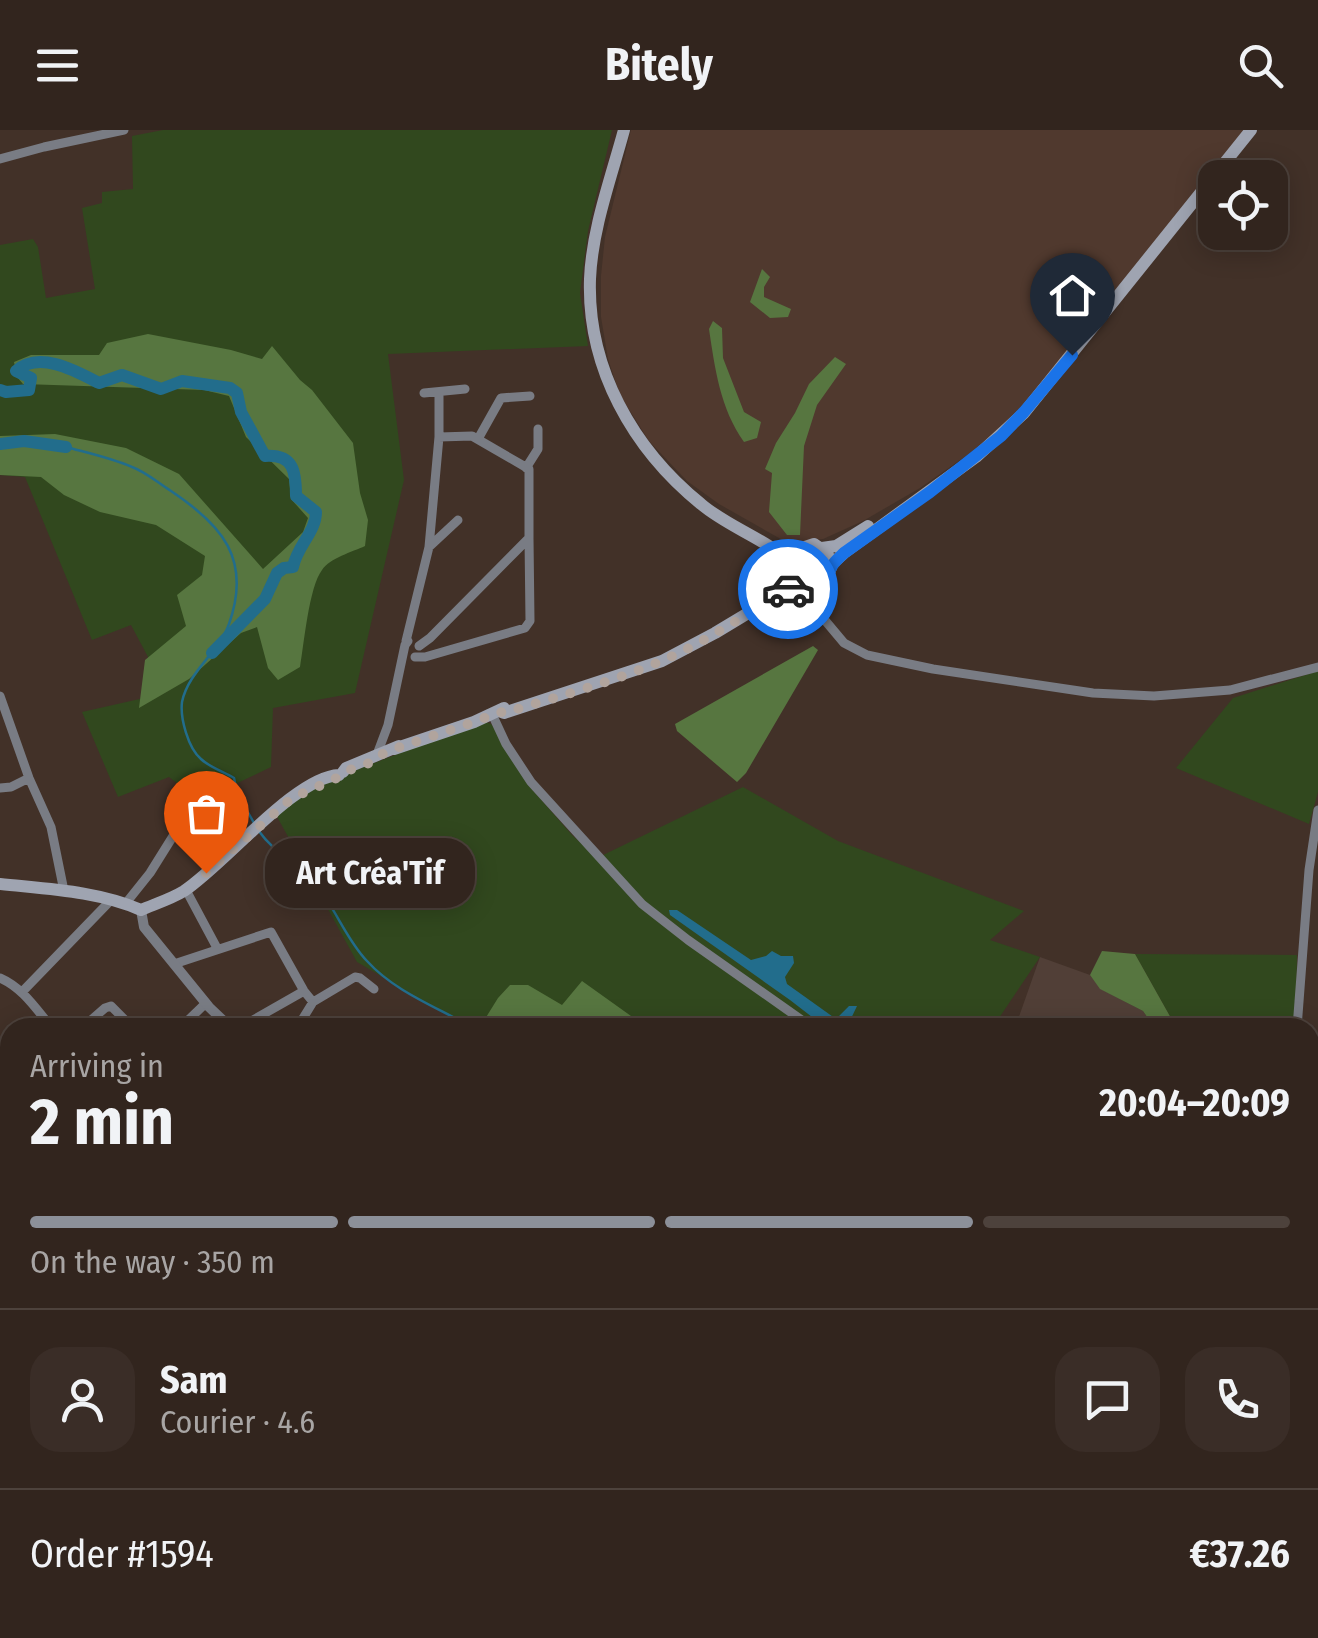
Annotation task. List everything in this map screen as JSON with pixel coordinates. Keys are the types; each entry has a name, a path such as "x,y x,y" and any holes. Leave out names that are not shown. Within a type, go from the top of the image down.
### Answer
{"main road":[{"path":"624,130 594,243 590,279 592,321 610,386 645,448 669,475 684,488 779,543 792,561 793,576 806,585"},
{"path":"0,884 64,891 141,910 186,890 308,785 483,714 521,708 662,660 790,588 821,583 844,553 1001,436 1024,412 1250,130"},
{"path":"822,548 836,546 939,484"},
{"path":"697,642 783,580 792,561 810,544 827,553 829,571"}],"street":[{"path":"0,159 124,130"},
{"path":"424,393 464,390"},
{"path":"376,757 388,725 429,546 439,437 438,392"},
{"path":"478,439 501,398 530,396"},
{"path":"526,468 538,449 538,429"},
{"path":"404,660 425,658 526,628 530,621 529,471 472,436 439,437"},
{"path":"429,546 458,520"},
{"path":"415,657 419,646 529,538"},
{"path":"828,624 824,600 829,571"},
{"path":"806,585 844,643 853,649 932,670 1093,692 1154,696 1230,690 1318,667"},
{"path":"406,641 413,640 419,646"},
{"path":"0,696 51,827 64,891"},
{"path":"493,714 506,744 549,804 642,904 798,1018"},
{"path":"388,725 398,746"},
{"path":"0,788 29,778"},
{"path":"1298,1018 1308,870 1318,810"},
{"path":"22,992 150,873 175,833 193,823"},
{"path":"186,890 217,948"},
{"path":"141,910 144,927 222,1018"},
{"path":"174,964 271,932 312,1002"},
{"path":"303,1018 312,1002 356,977 374,989"},
{"path":"0,978 14,984 41,1018"},
{"path":"257,1018 304,991"},
{"path":"190,1018 206,1003"},
{"path":"94,1018 111,1006 123,1018"}],"shaded area":[{"path":"631,130 1246,130 1222,160 1198,160 1198,190 1022,411 920,488 823,539 786,542 687,481 649,441 620,395 608,359 601,317 605,237"},
{"path":"1040,957 1090,975 1101,989 1143,1011 1148,1018 1019,1018"}],"green space":[{"path":"163,130 612,130 588,231 580,293 588,346 388,354 404,480 355,693 273,708 271,767 200,801 169,777 118,797 82,712 144,698 148,657 131,625 92,640 25,477 0,475 0,245 33,239 38,247 46,298 95,289 82,208 102,203 102,192 133,189 132,136"},
{"path":"762,269 770,277 764,297 791,309 788,317 770,318 750,302"},
{"path":"713,321 722,328 723,358 744,412 761,422 757,438 744,442 724,402 709,329"},
{"path":"148,334 262,359 272,346 353,443 368,520 365,546 330,562 317,578 300,667 278,680 268,668 257,627 241,633 189,679 139,708 145,660 186,626 177,595 202,575 205,556 156,525 100,512 64,495 41,477 0,475 0,436 55,434 126,448 179,474 263,569 303,532 308,518 291,499 289,479 246,437 229,396 204,390 23,384 17,377 14,362 31,355 99,355 107,343"},
{"path":"835,357 846,364 817,405 804,446 800,535 787,535 769,512 772,473 765,469 809,384"},
{"path":"808,550 818,551 827,563 822,578 807,581 796,570 799,555"},
{"path":"813,646 818,650 737,782 677,731 675,724"},
{"path":"1318,671 1318,792 1309,824 1176,768 1233,698"},
{"path":"484,721 497,731 530,787 597,858 743,787 838,841 1024,911 990,940 1040,957 999,1018 453,1018 357,962 275,813 314,786"},
{"path":"1102,951 1135,954 1171,1018 1148,1018 1143,1011 1100,989 1090,975"},
{"path":"1135,954 1297,955 1296,1018 1171,1018"},
{"path":"582,981 634,1018 486,1018 510,985 528,985 562,1005"}],"water":[{"path":"669,910 677,910 751,960 772,951 793,956 794,963 785,977 787,984 835,1018 813,1018 670,915"},
{"path":"849,1006 857,1006 851,1018 837,1018"}],"waterway":[{"path":"0,390 29,390 31,378 16,371 25,365 46,362 99,383 122,375 161,389 182,381 230,388 237,393 241,412 265,456 288,461 294,472 296,496 316,512 293,567 277,573 265,599 212,653"},
{"path":"0,444 24,441 66,447"},
{"path":"66,447 116,461 147,475 205,517 228,546 237,581 229,624 185,691 182,716 196,754 234,778 237,793 254,823"},
{"path":"258,830 314,883 359,952 378,972 455,1018"}],"way so far":[{"path":"206,873 292,798 339,774 394,749 492,714 538,703 662,660 788,589"}],"place":[{"name":"Art Créa'Tif","path":"206,873"}],"route":[{"path":"788,589 821,583 844,553 976,457 1024,412 1072,355"}]}
